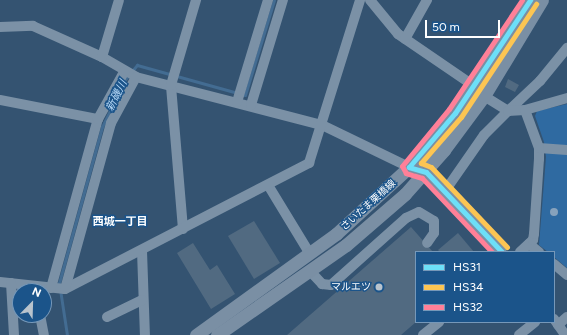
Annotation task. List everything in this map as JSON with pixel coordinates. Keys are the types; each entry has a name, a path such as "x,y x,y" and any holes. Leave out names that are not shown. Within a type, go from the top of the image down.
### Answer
{"main road":[{"name":"さいたま栗橋線","path":"196,335 310,254 354,219 409,167 474,86 530,0"},
{"name":"さいたま栗橋線","path":"217,335 310,271 364,231 426,172 484,96 542,0"}],"street":[{"path":"102,57 119,0"},
{"path":"183,229 171,83 196,0"},
{"path":"237,102 268,0"},
{"path":"251,105 283,0"},
{"path":"52,288 65,289 268,186 309,163 360,0"},
{"path":"370,0 405,39 474,86"},
{"path":"405,39 427,0"},
{"path":"0,27 33,26 102,57 124,72 136,77 171,83 322,125 409,167 426,172 501,251"},
{"path":"445,191 480,140 540,81 567,48"},
{"path":"52,284 98,119 124,72"},
{"path":"65,289 111,123 136,77"},
{"path":"484,96 508,111 525,110 567,98"},
{"path":"0,100 98,119"},
{"path":"521,251 529,244 534,234 539,148 525,110"},
{"path":"539,148 567,150"},
{"path":"268,186 310,254"},
{"path":"310,271 322,284 331,285 380,248 406,218 419,212 434,221 434,233 427,243"},
{"path":"529,244 538,251"},
{"path":"142,251 142,300 145,335"},
{"path":"555,265 567,275"},
{"path":"0,282 10,284 14,335"},
{"path":"107,317 142,300"},
{"path":"565,335 556,322 567,317"},
{"path":"42,323 44,335"},
{"path":"424,335 438,323"},
{"path":"520,335 534,323"}],"shaded area":[{"path":"567,104 567,268 555,258 555,251 547,251 539,245 546,157 544,142 535,116 537,111"}],"building":[{"path":"508,79 519,85 515,92 505,87"},
{"path":"254,221 280,263 254,279 228,236"},
{"name":"マルエツ","path":"411,227 432,251 415,251 415,323 401,335 287,335"},
{"path":"458,233 473,251 439,251 438,250"},
{"path":"193,243 210,270 217,265 235,294 211,309 177,253"}],"waterway":[{"name":"新磯川","path":"124,81 137,65 245,95 274,0"},
{"name":"新磯川","path":"67,335 59,283 102,127 120,90"}],"transit line":[{"name":"HS32","path":"491,251 422,178 406,173 402,166 449,109 522,0"},
{"name":"HS31","path":"501,251 426,172 409,167 455,113 530,0"},
{"name":"HS34","path":"507,247 431,167 421,163 461,117 536,4"}],"place":[{"name":"マルエツ","path":"379,287"}],"district":[{"name":"西城一丁目","path":"120,222"}]}
